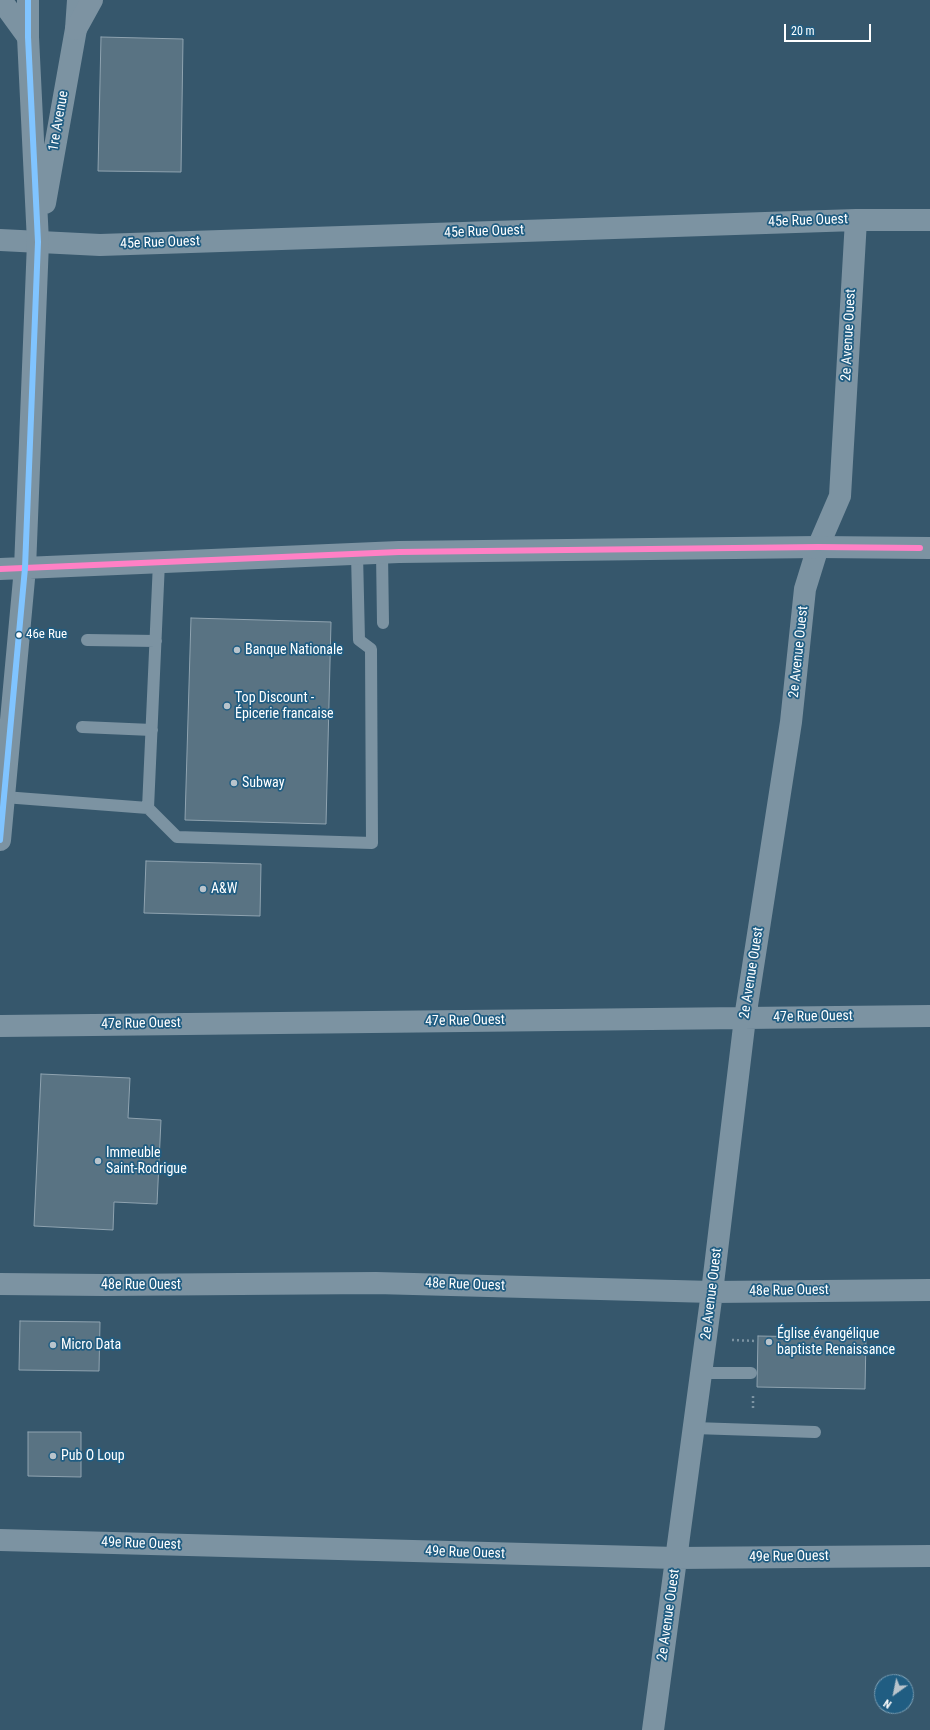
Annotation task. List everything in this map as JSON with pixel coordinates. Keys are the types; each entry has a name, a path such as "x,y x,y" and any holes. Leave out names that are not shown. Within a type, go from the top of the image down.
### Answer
{"highway":[{"path":"76,29 92,0"}],"street":[{"path":"0,0 28,38"},
{"name":"1re Avenue","path":"0,840 25,568 38,242 28,38 28,0"},
{"name":"1re Avenue","path":"38,242 76,29 78,0"},
{"name":"45e Rue Ouest","path":"0,240 108,245 856,220 930,220"},
{"name":"2e Avenue Ouest","path":"653,1730 702,1373 745,1018 791,722 805,589 818,546 840,496 856,220"},
{"path":"0,569 382,553 818,546 930,548"},
{"name":"47e Rue Ouest","path":"0,1026 930,1016"},
{"name":"48e Rue Ouest","path":"0,1284 112,1285 376,1283 712,1292 930,1290"},
{"name":"49e Rue Ouest","path":"0,1540 676,1558 930,1556"}],"lane":[{"path":"382,553 383,623"},
{"path":"4,797 148,808 177,837 372,843 371,649 359,640 357,554"},
{"path":"148,808 159,562"},
{"path":"87,640 156,641"},
{"path":"82,727 152,730"},
{"path":"702,1373 751,1373"},
{"path":"694,1428 814,1432"}],"path":[{"path":"753,1394 753,1409"}],"building":[{"path":"101,37 183,39 181,172 98,171"},
{"path":"191,618 331,622 326,824 185,820"},
{"name":"A&W","path":"146,861 261,864 260,916 144,913"},
{"name":"Immeuble Saint-Rodrigue","path":"41,1074 130,1078 128,1118 161,1120 157,1204 114,1202 113,1230 34,1226"},
{"path":"20,1321 100,1322 99,1371 19,1370"},
{"path":"758,1336 866,1338 865,1389 757,1387"},
{"path":"28,1432 81,1432 81,1477 28,1476"}],"transit line":[{"path":"0,840 25,568 38,242 28,37 28,0"},
{"path":"0,569 399,552 818,547 920,548"}],"place":[{"name":"46e Rue","path":"19,635"},
{"name":"Banque Nationale","path":"237,650"},
{"name":"Top Discount - Épicerie francaise","path":"227,706"},
{"name":"Subway","path":"234,783"},
{"name":"A&W","path":"203,889"},
{"name":"Immeuble Saint-Rodrigue","path":"98,1161"},
{"name":"Église évangélique baptiste Renaissance","path":"769,1342"},
{"name":"Micro Data","path":"53,1345"},
{"name":"Pub O Loup","path":"53,1456"}]}
